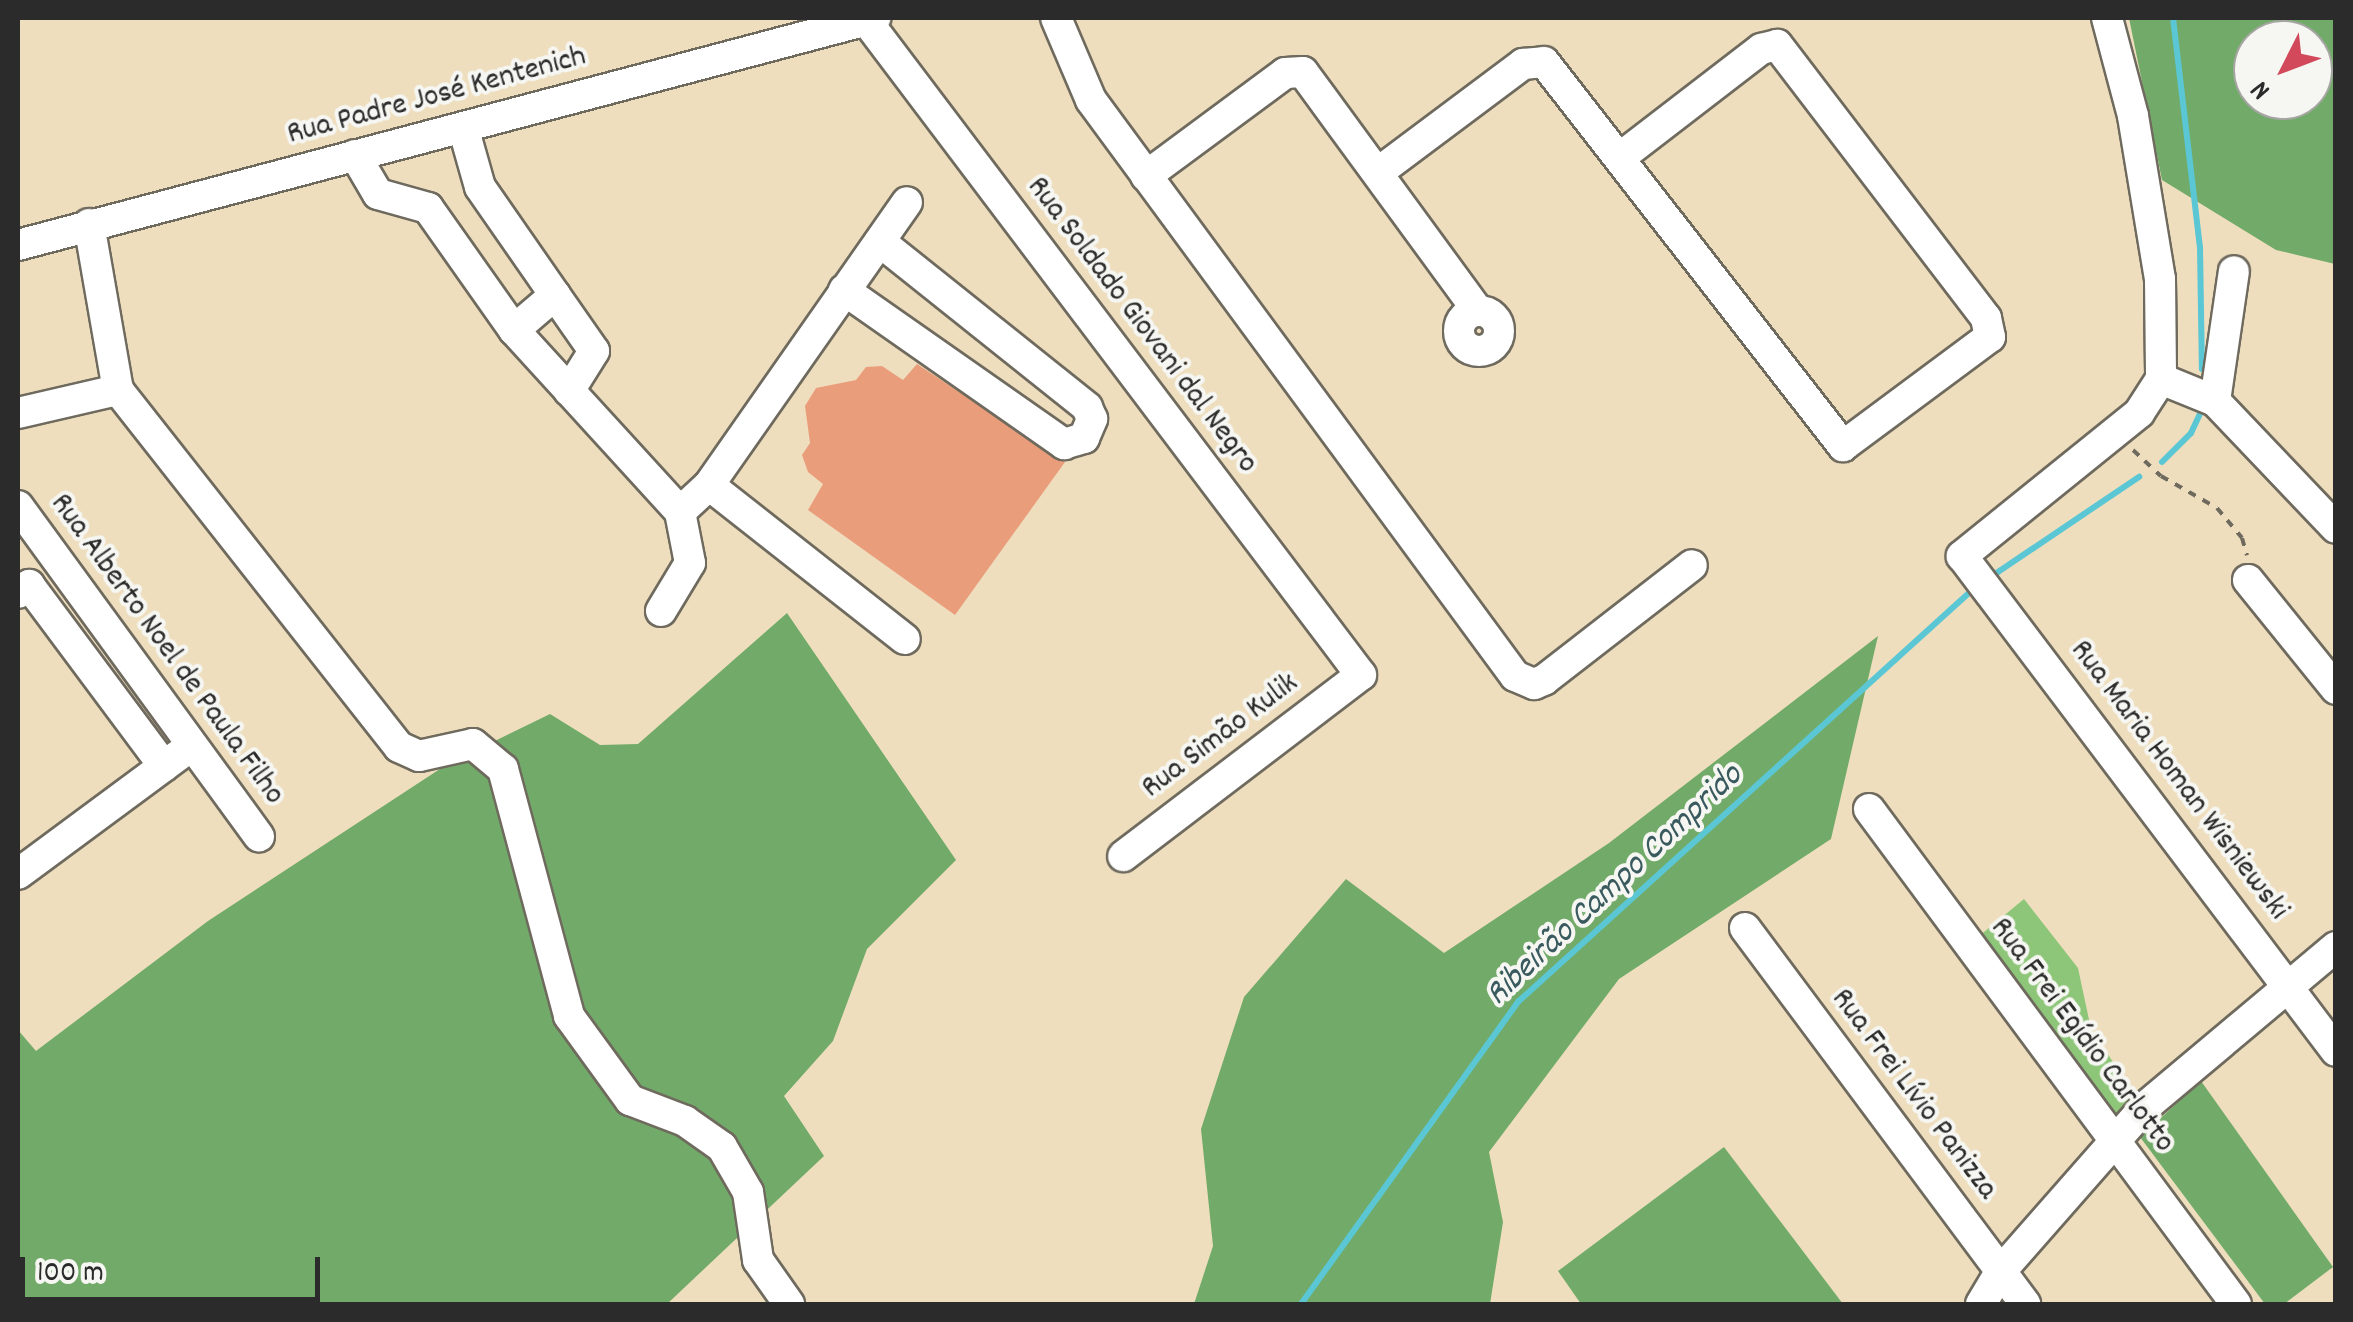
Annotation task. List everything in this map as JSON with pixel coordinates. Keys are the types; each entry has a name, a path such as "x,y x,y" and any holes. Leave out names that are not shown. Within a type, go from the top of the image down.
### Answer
{"street":[{"path":"1056,18 1078,80 1523,682 1544,680 1692,565"},
{"path":"2107,18 2133,116 2160,279 2161,379 2139,413 2116,431"},
{"name":"Rua Padre José Kentenich","path":"18,245 871,19"},
{"name":"Rua Soldado Giovani dal Negro","path":"871,19 1361,675"},
{"path":"1380,170 1534,59 1553,68 1620,157 1843,446 1990,338 1986,318 1778,45 1761,49 1620,157"},
{"path":"1146,176 1293,70 1312,80 1478,311"},
{"path":"464,127 480,188 594,351 570,391"},
{"path":"354,155 378,194 428,208 514,330 680,512 690,563 661,611"},
{"path":"680,512 708,485 907,202"},
{"path":"89,224 118,390 399,747 419,756 473,744 504,769 568,1016 630,1100 685,1121 722,1147 748,1192 758,1260 789,1304"},
{"path":"844,290 1064,444 1084,438 1092,420 1087,407 880,242"},
{"path":"2215,401 2234,271"},
{"path":"514,330 555,295"},
{"path":"2161,379 2215,401 2336,528"},
{"path":"18,413 118,390"},
{"name":"Rua Maria Homan Wisniewski","path":"2116,431 1962,556 2336,1051"},
{"path":"708,485 904,640"},
{"name":"Rua Alberto Noel de Paula Filho","path":"18,506 259,836"},
{"path":"2248,580 2336,689"},
{"path":"18,593 28,584 164,766"},
{"path":"80,653 110,628"},
{"path":"100,680 131,656"},
{"name":"Rua Simão Kulik","path":"1123,856 1361,675"},
{"path":"18,874 195,744"},
{"name":"Rua Frei Egídio Carlotto","path":"1869,809 2236,1304"},
{"name":"Rua Frei Lívio Panizza","path":"1745,928 2025,1304"},
{"path":"1981,1304 2000,1272 2114,1139 2336,948"}],"path":[{"path":"2116,431 2161,476 2231,522 2242,538 2248,580"}],"green space":[{"path":"2129,18 2335,18 2335,264 2276,250 2162,180"},
{"path":"787,613 956,860 867,949 833,1041 784,1096 824,1156 667,1304 18,1304 18,1030 36,1051 208,921 446,765 550,714 600,745 638,744"},
{"path":"1878,636 1831,839 1619,979 1489,1152 1503,1222 1490,1304 1194,1304 1213,1246 1201,1129 1244,997 1346,879 1444,953 1609,843"},
{"path":"2024,899 2078,968 2091,1029 2137,1098 2115,1121 1978,937"},
{"path":"2201,1081 2333,1267 2284,1304 2265,1304 2140,1137"},
{"path":"1724,1147 1843,1304 1581,1304 1558,1271"}],"building":[{"path":"917,364 1065,462 955,615 808,510 823,484 808,472 802,455 810,443 805,406 816,388 856,380 866,367 882,366 903,380"}],"waterway":[{"name":"Ribeirão Campo Comprido","path":"2173,18 2200,247 2202,369"},
{"name":"Ribeirão Campo Comprido","path":"2162,462 2191,433 2201,412"},
{"name":"Ribeirão Campo Comprido","path":"1995,574 2139,477"},
{"name":"Ribeirão Campo Comprido","path":"1301,1304 1519,1001 1971,591"}]}
